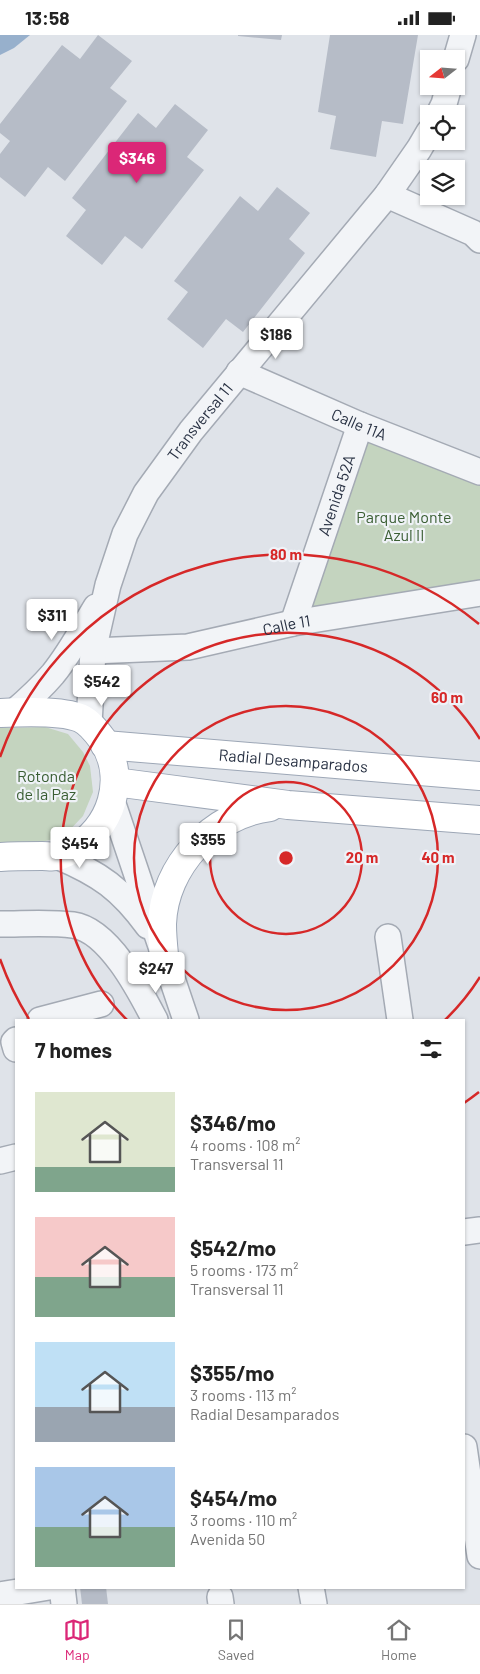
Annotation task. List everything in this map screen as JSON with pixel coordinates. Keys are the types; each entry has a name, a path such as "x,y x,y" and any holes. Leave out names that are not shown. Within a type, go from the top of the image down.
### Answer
{"main road":[{"path":"0,857 57,856 78,846 90,838 101,826 113,792 112,763 106,745 89,724 67,714 7,713"},
{"name":"Radial Desamparados","path":"106,745 480,776"},
{"path":"113,792 480,820"},
{"path":"164,955 162,923 168,892 186,857 202,839 227,821 257,809 288,805"}],"street":[{"path":"459,50 463,35"},
{"path":"470,35 480,37"},
{"name":"Transversal 11","path":"89,724 94,651 108,585 125,534 146,493 191,431 388,195 420,147"},
{"path":"388,195 473,233 480,240"},
{"name":"Calle 11A","path":"239,372 360,425 480,472"},
{"name":"Avenida 52A","path":"293,623 360,425"},
{"name":"Transversal 11","path":"7,713 35,694 54,673 71,650 108,585"},
{"name":"Calle 11","path":"94,651 188,647 293,623 480,593"},
{"path":"113,792 186,1019"},
{"path":"57,856 85,868 110,884 132,904 150,928 164,955"},
{"path":"0,924 73,925 88,929 120,961 136,984 154,1019"},
{"path":"388,937 400,1019"},
{"path":"44,1019 102,1004"},
{"path":"0,1161 15,1157"},
{"path":"465,1232 480,1230"},
{"path":"465,1454 480,1555"},
{"path":"0,1595 38,1589"},
{"path":"62,1589 64,1604"},
{"path":"312,1589 314,1604"}],"green space":[{"name":"Parque Monte Azul II","path":"360,425 480,472 480,590 293,623"},
{"name":"Rotonda de la Paz","path":"45,727 68,734 83,752 90,766 93,792 83,816 64,836 42,842 0,842 0,728"}],"water":[{"path":"0,35 30,35 14,48 0,55"}],"building":[{"path":"98,35 132,61 110,88 127,101 65,181 48,167 25,197 0,177 0,154 10,141 0,133 0,124 62,45 80,59"},
{"path":"238,35 282,35 281,40"},
{"path":"330,35 418,35 403,124 382,121 376,157 330,149 336,116 318,112"},
{"path":"175,104 208,130 187,157 204,170 142,249 125,236 102,265 66,236 86,210 72,198 138,113 156,128"},
{"path":"277,187 310,213 289,239 305,253 243,332 226,319 203,348 167,319 188,292 174,281 240,196 258,211"},
{"path":"80,1589 106,1589 108,1604 82,1604"}]}
